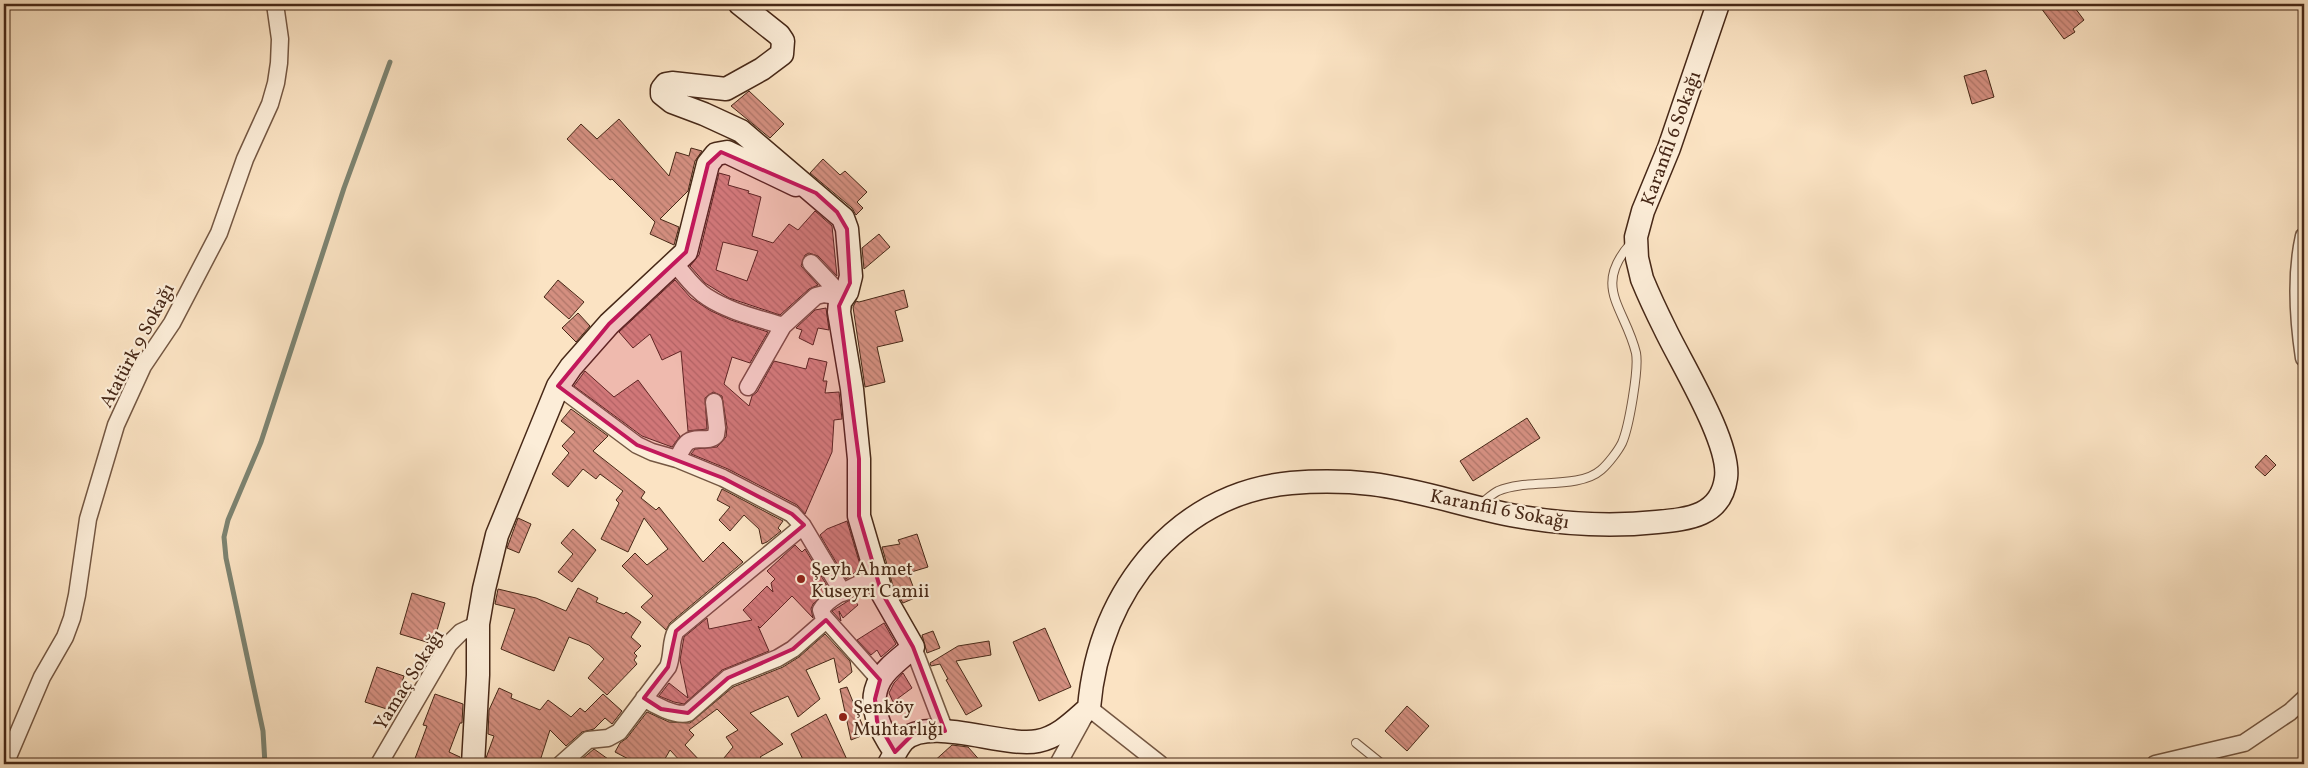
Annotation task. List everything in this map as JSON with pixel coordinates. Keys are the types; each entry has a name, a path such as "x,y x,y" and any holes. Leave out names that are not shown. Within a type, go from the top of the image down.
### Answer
{"street":[{"name":"Atatürk 9 Sokağı","path":"5,764 42,677 65,637 72,618 88,520 116,425 143,366 172,323 219,234 245,159 270,104 276,84 279,63 280,40 275,4"},
{"path":"740,4 779,35 783,41 782,54 762,69 726,89 719,90 672,83 666,84 662,89 662,94 672,102 741,131 837,212 847,229 851,276 850,283 840,302 839,312 852,390 859,459 859,516 875,576 888,604 914,647 945,731"},
{"name":"Karanfil 6 Sokağı","path":"1089,708 1101,640 1124,592 1141,567 1160,546 1185,524 1212,505 1235,495 1257,488 1290,483 1372,484 1476,507 1559,522 1632,525 1669,521 1702,514 1715,506 1723,491 1727,476 1724,456 1714,428 1642,279 1637,258 1636,237 1643,211 1670,148 1718,4"},
{"path":"473,764 478,675 478,624 498,535 558,386 571,367 609,324 686,252 708,164 716,154 727,152 772,176 816,194"},
{"path":"2304,236 2298,262 2300,329 2304,358"},
{"path":"812,263 843,297"},
{"path":"675,264 696,288 707,297 728,308 783,326"},
{"path":"748,387 783,326 816,296 824,294 843,297"},
{"path":"558,386 637,445 723,478 792,514 803,526 843,593"},
{"path":"677,459 686,443 692,440 711,440 716,435 714,402"},
{"path":"561,764 588,740 615,736 668,666 672,658 673,637 676,631 803,526"},
{"path":"875,576 822,607 821,613 880,680"},
{"path":"644,698 660,709 684,714 688,713 728,678 778,658 793,649 826,620"},
{"name":"Yamaç Sokağı","path":"379,764 450,644 461,632 478,624"},
{"path":"892,758 877,721 875,699 880,680 914,647"},
{"path":"2156,764 2244,742 2290,712 2304,699"},
{"path":"892,758 903,741 912,735 945,731 998,739 1037,742 1050,738 1063,730 1089,708"},
{"path":"1058,764 1089,708"},
{"path":"1089,708 1160,764"}],"lane":[{"path":"1476,507 1498,491 1552,482 1576,481 1601,471 1622,444 1632,404 1636,355 1612,290 1613,269 1622,253 1636,237"},
{"path":"1356,742 1382,764"}],"highlighted area":[{"path":"721,152 816,193 837,212 847,229 850,283 839,306 859,459 859,516 881,591 913,647 945,731 912,735 895,752 877,721 875,699 880,680 826,620 793,649 728,678 688,713 661,709 644,698 668,667 676,631 804,525 792,514 723,478 637,445 558,386 609,324 686,252 708,164"}],"building":[{"path":"2038,4 2072,4 2084,20 2073,29 2075,32 2064,39"},
{"path":"1986,70 1994,97 1972,104 1964,76"},
{"path":"749,91 784,124 770,138 731,106"},
{"path":"619,119 669,176 676,152 689,156 691,148 702,151 695,161 688,191 660,219 679,227 674,245 650,234 655,222 612,179 610,180 567,139 581,124 597,139"},
{"path":"823,159 840,175 845,171 867,192 857,202 863,208 856,215 852,208 810,173"},
{"path":"719,173 730,176 728,185 749,191 748,193 761,197 752,236 773,243 789,224 798,230 815,211 832,226 837,276 818,256 809,253 805,255 801,266 818,285 809,289 780,315 729,298 705,283 690,266 699,255","holes":["723,242 758,251 747,281 716,270"]},
{"path":"879,234 890,247 864,269 862,248"},
{"path":"558,280 584,302 569,319 544,297"},
{"path":"675,280 691,298 711,311 731,320 768,332 750,363 732,357 724,384 749,406 752,396 757,392 774,361 806,369 809,358 827,362 823,381 827,381 825,393 839,392 842,419 834,420 832,452 805,514 797,505 728,469 691,454 695,449 717,447 726,437 727,427 722,396 713,392 705,398 707,429 688,431 681,351 662,360 650,334 633,348 619,332"},
{"path":"904,290 908,307 895,311 903,341 877,347 885,382 865,387 853,307 856,301 859,302"},
{"path":"826,308 829,330 818,328 813,345 799,338 802,330 796,328 815,310"},
{"path":"578,313 590,326 576,342 562,328"},
{"path":"585,371 614,397 638,380 680,436 672,447 642,436 574,386"},
{"path":"571,409 608,436 593,451 645,492 641,498 656,510 659,507 703,562 723,542 743,562 670,623 666,630 641,607 653,596 622,566 635,553 647,565 668,549 644,518 628,552 601,539 619,503 616,500 623,491 600,474 596,479 583,469 568,487 552,474 569,453 562,446 575,432 561,421"},
{"path":"1527,418 1540,438 1473,481 1460,461"},
{"path":"2266,455 2276,465 2265,476 2255,467"},
{"path":"722,489 783,521 778,528 781,531 762,544 759,529 744,515 730,531 719,520 730,507 717,500"},
{"path":"518,518 531,524 519,553 507,548"},
{"path":"847,521 861,568 846,579 820,535 827,529"},
{"path":"573,529 596,550 572,582 558,572 573,554 561,543"},
{"path":"917,534 928,567 908,573 917,597 903,603 893,586 882,547 900,544 898,540"},
{"path":"795,545 802,552 805,549 829,589 813,604 811,609 813,618 792,596 760,628 758,626 769,651 722,670 684,704 659,696 669,683 688,698 680,660 684,637 707,618 709,629 752,620 743,610 767,586 773,592 771,583 775,579 767,571"},
{"path":"578,588 598,598 596,602 624,614 626,612 641,622 631,637 641,646 634,653 637,656 634,660 637,664 607,695 588,678 604,659 589,645 569,637 554,671 501,649 515,609 495,604 498,589 536,598 566,611"},
{"path":"412,593 445,603 433,644 400,634"},
{"path":"853,598 858,605 843,618 839,611 841,621 832,611"},
{"path":"884,623 896,644 881,657 877,650 871,655 857,640"},
{"path":"1045,628 1071,687 1039,701 1013,642"},
{"path":"933,631 940,648 927,653 922,635"},
{"path":"825,634 850,661 852,672 839,683 834,658 806,670 820,699 798,717 788,696 750,713 783,744 760,757 767,764 719,764 733,747 726,737 738,730 717,709 689,730 694,735 685,745 703,764 683,764 670,750 662,764 638,764 615,752 620,743 627,738 647,712 669,722 690,723 733,687 783,667 799,657"},
{"path":"989,641 991,655 956,661 982,706 966,715 946,680 948,679 940,664 931,666 930,663 958,646"},
{"path":"377,667 404,676 393,711 365,702"},
{"path":"903,673 912,688 893,702 889,693 894,683"},
{"path":"847,687 866,734 851,740 840,689"},
{"path":"499,688 512,694 511,698 540,710 548,700 571,717 580,708 585,712 603,694 622,711 612,724 605,718 594,729 582,732 566,746 550,730 539,764 501,764 486,758 494,736 488,734 489,710"},
{"path":"435,694 463,704 462,723 460,723 449,752 460,757 460,764 413,764 427,726 423,725"},
{"path":"1407,706 1429,726 1407,751 1385,731"},
{"path":"826,714 849,764 805,764 791,734"},
{"path":"952,745 968,747 983,764 931,764"},
{"path":"594,749 615,764 576,764"}],"waterway":[{"path":"265,764 263,731 226,558 224,537 228,520 261,442 344,188 390,62"}],"place":[{"name":"Şeyh Ahmet Kuseyri Camii","path":"801,579"},
{"name":"Şenköy Muhtarlığı","path":"843,717"}]}
